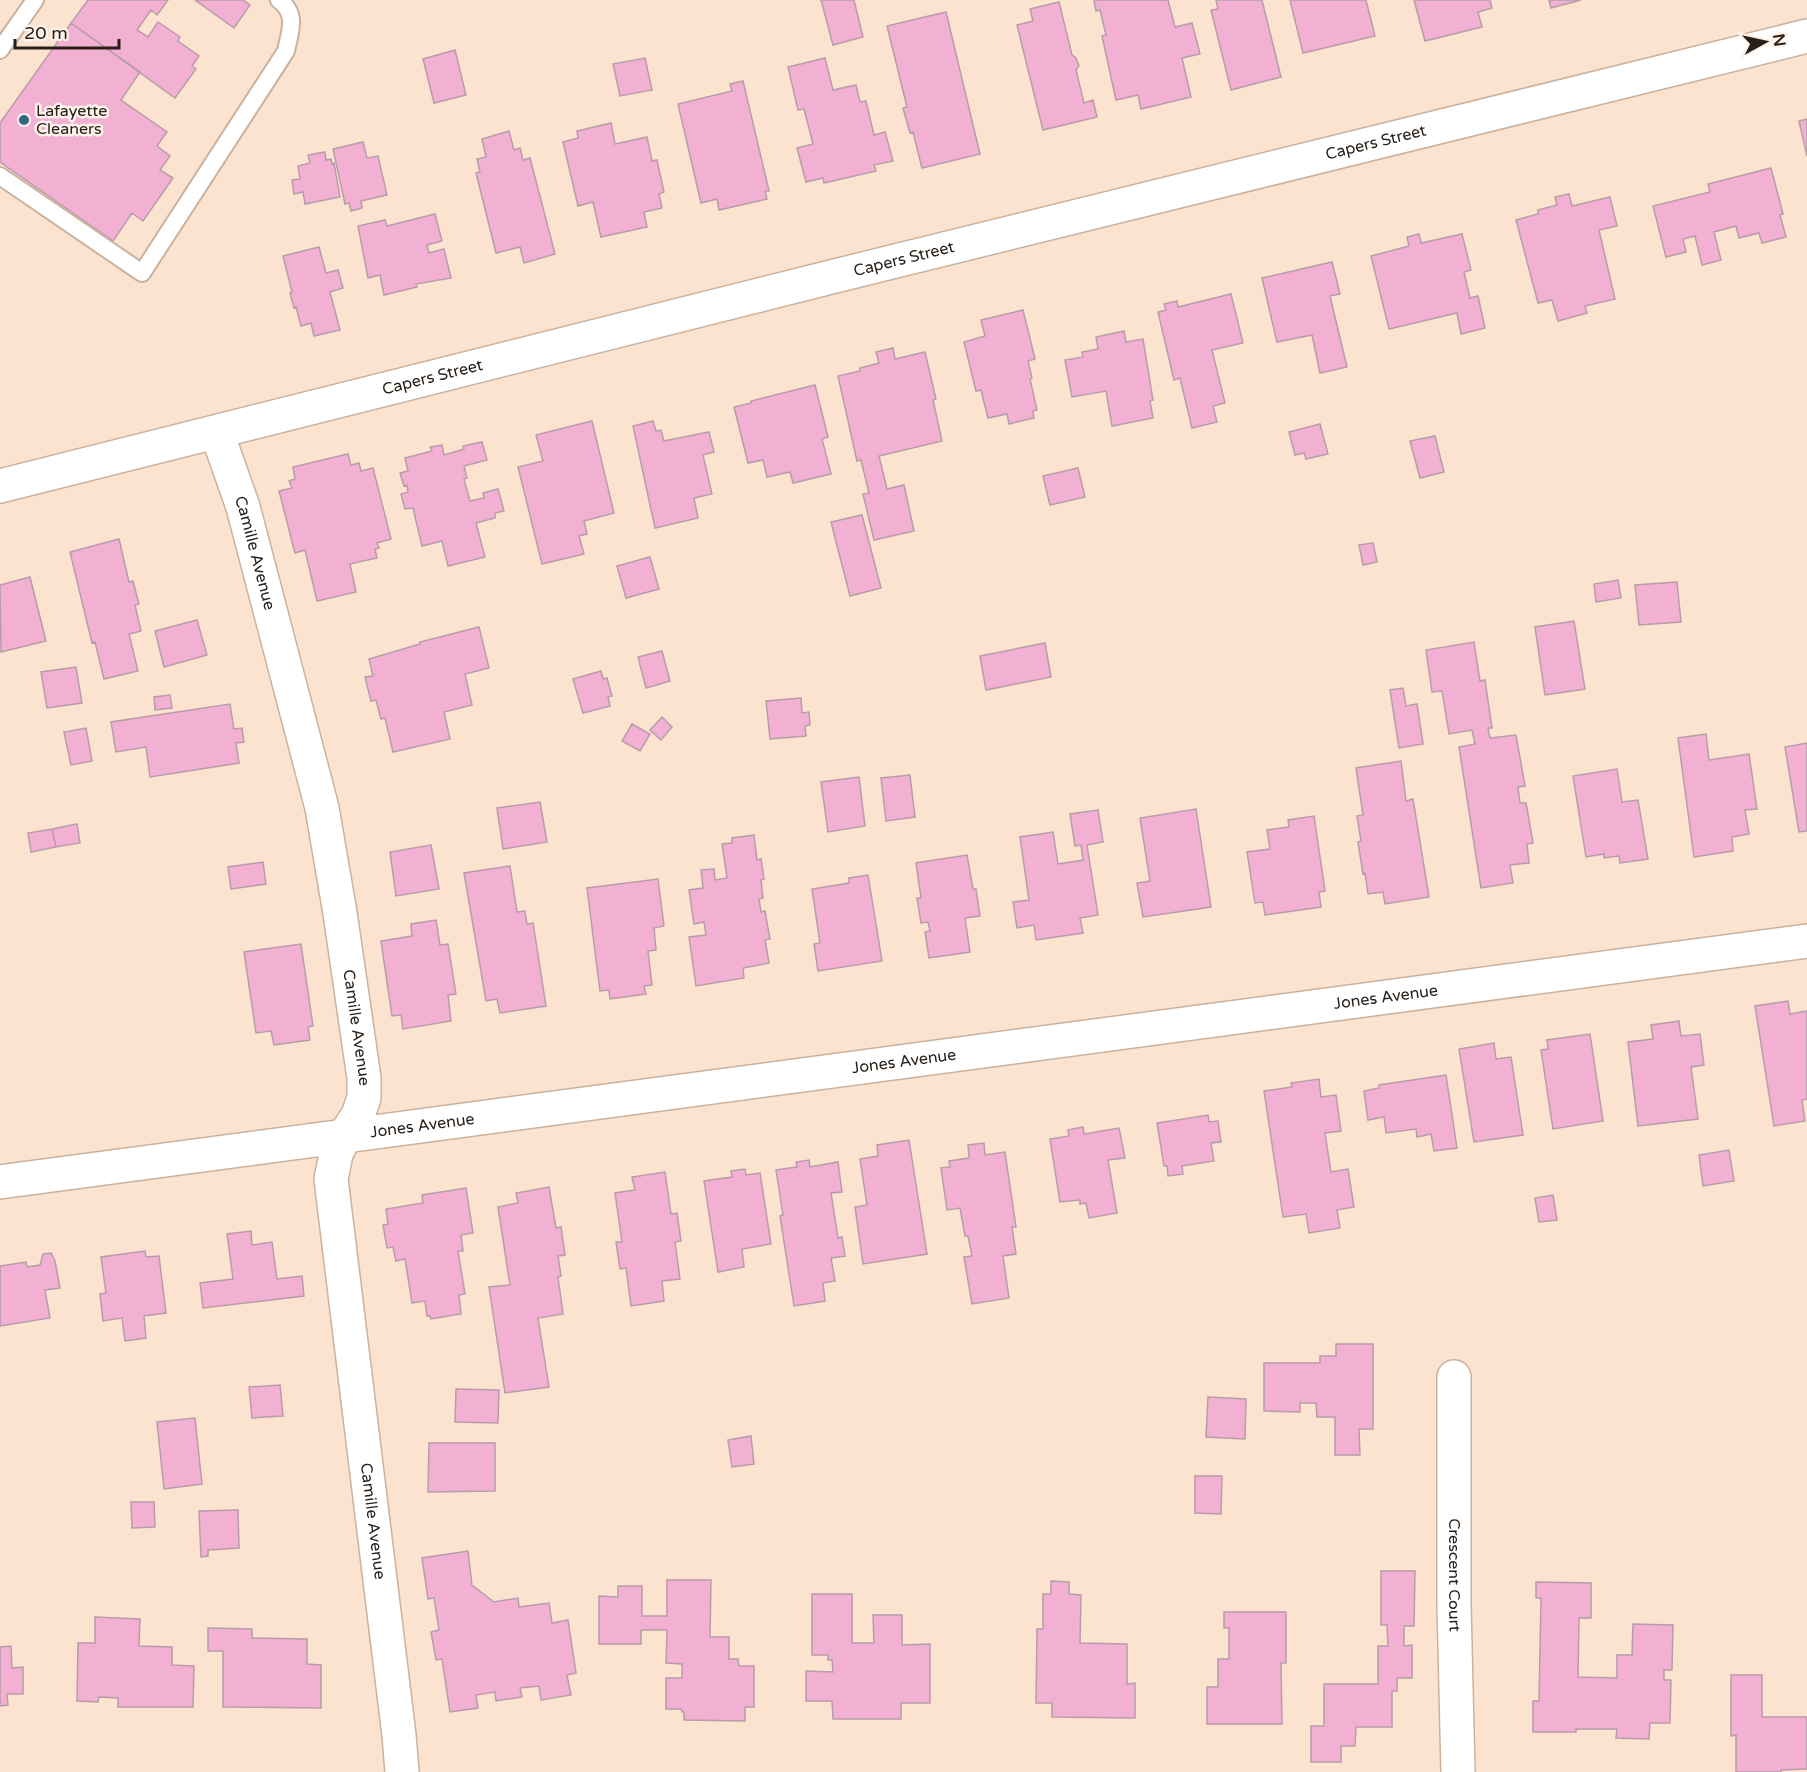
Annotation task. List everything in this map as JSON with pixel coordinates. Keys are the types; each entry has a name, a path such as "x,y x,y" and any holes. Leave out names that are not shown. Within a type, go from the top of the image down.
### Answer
{"street":[{"name":"Capers Street","path":"0,486 827,278 1807,36"},
{"name":"Camille Avenue","path":"217,433 243,507 322,808 364,1078 364,1098 358,1115 336,1154 331,1179 398,1723 402,1772"},
{"name":"Jones Avenue","path":"0,1182 1807,941"},
{"name":"Crescent Court","path":"1454,1377 1454,1605 1458,1772"}],"lane":[{"path":"0,50 34,0"},
{"path":"0,176 142,273 286,51 292,21 287,6 279,0"}],"building":[{"path":"88,0 168,0 157,15 151,10 137,30 148,37 158,22 180,37 178,41 199,56 192,66 196,69 175,98 71,23"},
{"path":"195,0 243,0 250,5 234,28"},
{"path":"821,0 854,0 863,37 833,45"},
{"path":"1094,0 1168,0 1175,27 1192,23 1200,54 1182,58 1191,97 1141,109 1138,95 1116,100 1102,36 1106,35 1100,10 1096,11"},
{"path":"1216,0 1262,0 1281,77 1231,90 1211,10 1218,9"},
{"path":"1290,0 1366,0 1375,36 1303,53"},
{"path":"1414,0 1490,0 1492,8 1478,12 1482,27 1425,41"},
{"path":"1549,0 1581,0 1551,8"},
{"path":"1059,2 1072,55 1079,66 1076,70 1084,103 1093,100 1097,117 1043,130 1017,25 1033,21 1030,9"},
{"path":"946,12 980,154 922,168 913,132 910,133 903,108 907,107 887,26"},
{"path":"71,23 140,72 121,100 167,132 157,146 170,156 160,170 173,178 143,221 132,213 113,241 0,162 0,123"},
{"path":"455,50 466,95 434,103 423,59"},
{"path":"645,58 652,90 620,96 613,64"},
{"path":"825,58 833,90 856,85 860,102 866,101 874,135 885,132 893,161 874,165 876,171 824,183 823,178 806,182 797,148 813,144 804,109 798,110 788,67"},
{"path":"743,81 769,191 765,191 767,199 719,210 717,199 701,203 678,104 732,91 730,84"},
{"path":"1807,119 1807,156 1799,121"},
{"path":"611,123 615,144 647,137 652,161 657,160 664,192 659,194 662,208 644,212 647,227 601,237 593,202 578,206 563,142 578,138 577,131"},
{"path":"509,131 514,150 520,148 523,160 530,158 555,254 524,263 520,247 496,253 476,173 480,172 477,159 486,157 482,139"},
{"path":"363,142 367,158 378,156 387,195 361,201 362,208 351,211 349,203 345,204 333,149"},
{"path":"325,152 326,160 331,159 332,164 334,163 340,197 305,204 303,192 294,194 292,180 300,179 298,166 310,163 308,155"},
{"path":"1771,168 1783,214 1780,215 1786,237 1762,243 1759,233 1739,238 1736,226 1714,232 1721,260 1702,265 1695,236 1683,239 1686,252 1666,257 1653,206 1710,192 1708,184"},
{"path":"1569,194 1572,206 1610,197 1617,226 1599,230 1615,299 1585,306 1587,313 1558,321 1552,300 1538,303 1516,220 1538,214 1538,210 1557,205 1555,197"},
{"path":"435,214 442,241 427,245 429,253 444,249 451,278 416,284 417,287 384,295 380,275 368,278 358,226 385,220 387,226"},
{"path":"1419,234 1421,243 1462,234 1471,270 1464,272 1470,298 1478,296 1485,328 1461,334 1457,313 1389,329 1371,256 1409,246 1407,237"},
{"path":"319,247 326,273 338,270 343,288 330,292 340,330 314,336 311,323 301,326 296,307 294,308 283,256"},
{"path":"1332,262 1340,294 1330,296 1347,367 1320,373 1312,335 1277,342 1262,278"},
{"path":"1231,294 1243,343 1212,350 1225,403 1213,406 1217,422 1192,428 1180,378 1174,380 1158,312 1166,310 1164,304 1177,301 1178,307"},
{"path":"1023,310 1035,359 1028,361 1037,410 1033,411 1034,418 1009,424 1007,414 988,418 981,390 976,391 964,342 985,336 981,320"},
{"path":"1124,331 1126,342 1143,339 1153,400 1150,401 1153,418 1112,426 1106,391 1072,397 1065,360 1083,357 1082,352 1098,349 1096,337"},
{"path":"893,348 895,359 925,352 936,399 933,400 942,441 879,456 887,489 904,485 914,531 874,540 863,494 869,493 861,460 857,461 838,376 860,371 860,368 879,363 876,352"},
{"path":"815,385 828,437 822,439 831,474 793,483 790,472 767,477 763,460 748,463 734,407"},
{"path":"592,421 614,513 584,521 587,534 579,536 584,554 542,564 518,467 543,461 536,435"},
{"path":"653,421 656,431 661,430 664,441 709,432 714,452 703,455 712,494 694,498 698,518 655,528 633,426"},
{"path":"1320,424 1328,454 1306,459 1304,453 1295,455 1289,432"},
{"path":"1435,436 1444,472 1420,478 1410,441"},
{"path":"482,442 487,460 464,466 467,478 464,479 470,501 484,498 483,493 498,489 504,511 495,513 495,518 476,523 485,557 448,566 442,541 422,546 413,508 405,509 401,494 408,492 400,473 408,471 405,458 432,451 430,447 442,445 444,455 464,449 463,446"},
{"path":"348,454 351,465 359,463 361,471 373,468 391,539 377,543 379,548 375,549 377,558 350,564 356,592 317,601 305,550 295,553 279,491 292,488 289,481 295,479 293,467"},
{"path":"1078,468 1085,497 1050,505 1043,476"},
{"path":"862,515 881,588 850,596 831,522"},
{"path":"119,539 129,582 133,581 139,604 135,605 141,631 129,634 138,671 104,679 95,642 92,643 70,552"},
{"path":"1373,543 1377,562 1363,565 1359,545"},
{"path":"650,557 659,589 626,598 617,566"},
{"path":"30,577 46,641 1,652 0,585"},
{"path":"1618,580 1621,598 1596,602 1594,584"},
{"path":"1677,582 1681,622 1639,625 1635,585"},
{"path":"197,620 207,655 164,667 155,631"},
{"path":"1574,621 1585,689 1545,695 1535,627"},
{"path":"479,627 489,668 465,674 472,705 444,712 450,739 393,752 385,718 381,719 376,700 371,701 365,677 373,676 369,659 420,644 420,642"},
{"path":"1474,642 1480,681 1485,680 1492,728 1488,728 1490,738 1516,735 1525,786 1518,787 1520,803 1526,803 1533,843 1527,844 1529,863 1510,865 1513,883 1481,888 1459,747 1475,744 1472,730 1449,734 1442,691 1432,692 1426,650"},
{"path":"1045,643 1051,677 986,690 980,656"},
{"path":"662,651 670,681 646,688 638,657"},
{"path":"76,667 82,703 47,708 41,672"},
{"path":"601,671 603,679 607,678 612,696 608,697 610,706 583,713 573,679"},
{"path":"1403,688 1406,706 1417,704 1423,744 1399,748 1390,690"},
{"path":"170,695 172,708 155,710 154,697"},
{"path":"801,698 802,713 809,712 810,725 805,726 806,736 770,739 766,701"},
{"path":"230,704 234,729 242,728 244,742 236,743 239,763 150,777 146,747 116,752 111,722"},
{"path":"662,717 672,727 661,740 650,730"},
{"path":"632,724 650,734 640,751 622,741"},
{"path":"86,728 92,761 71,765 64,732"},
{"path":"1706,734 1709,760 1749,754 1757,809 1745,810 1749,834 1732,837 1733,851 1694,857 1678,738"},
{"path":"1807,743 1807,831 1799,832 1785,747"},
{"path":"1401,761 1406,801 1413,799 1429,897 1385,904 1383,892 1368,894 1365,873 1363,874 1357,816 1363,815 1356,768"},
{"path":"1617,769 1622,802 1638,800 1648,859 1620,863 1619,856 1604,858 1604,854 1586,857 1573,776"},
{"path":"910,775 915,817 886,821 881,778"},
{"path":"859,777 865,826 828,832 821,782"},
{"path":"540,802 547,842 503,849 497,808"},
{"path":"1196,809 1211,907 1143,917 1137,883 1150,881 1140,818"},
{"path":"1098,810 1103,842 1087,845 1098,915 1080,918 1083,933 1036,940 1034,925 1017,928 1013,902 1029,900 1020,837 1053,832 1058,864 1083,860 1081,845 1075,846 1070,814"},
{"path":"1314,816 1325,891 1319,892 1321,907 1265,915 1263,902 1255,903 1247,852 1270,849 1267,830 1289,827 1288,820"},
{"path":"77,824 80,843 56,847 52,829"},
{"path":"52,829 56,847 31,852 28,833"},
{"path":"754,835 757,860 761,859 764,879 761,880 763,898 759,899 761,912 765,911 770,939 765,940 769,963 743,968 744,978 696,986 689,937 706,935 704,922 694,924 689,890 703,888 701,870 714,869 715,880 727,878 722,844 732,843 732,838"},
{"path":"431,845 439,889 396,896 390,852"},
{"path":"967,855 980,916 965,918 970,952 929,958 925,932 930,931 928,922 921,923 917,898 921,898 916,863"},
{"path":"263,862 266,884 231,889 228,867"},
{"path":"510,866 517,912 525,911 527,924 533,923 546,1006 500,1013 497,999 486,1001 464,873"},
{"path":"868,875 882,961 818,971 814,944 820,943 812,889 849,883 849,878"},
{"path":"658,879 664,926 654,928 656,950 648,951 652,985 644,986 646,994 610,999 609,990 600,991 587,888"},
{"path":"436,920 440,945 448,944 456,994 448,995 451,1021 403,1029 401,1015 392,1016 381,941 412,936 411,924"},
{"path":"301,944 313,1026 308,1027 310,1040 274,1045 271,1031 256,1033 244,952"},
{"path":"1788,1001 1790,1014 1807,1011 1807,1099 1802,1100 1805,1121 1774,1126 1755,1006"},
{"path":"1679,1021 1681,1036 1700,1034 1704,1065 1691,1067 1698,1119 1638,1126 1628,1042 1653,1039 1651,1025"},
{"path":"1590,1034 1603,1121 1553,1129 1541,1050 1548,1049 1547,1040"},
{"path":"1494,1043 1496,1059 1511,1057 1523,1135 1474,1142 1459,1049"},
{"path":"1446,1075 1457,1148 1434,1151 1431,1134 1417,1137 1416,1129 1386,1133 1384,1117 1368,1120 1364,1091 1379,1088 1379,1085"},
{"path":"1319,1079 1321,1097 1336,1095 1341,1131 1325,1133 1331,1172 1348,1169 1354,1207 1337,1210 1340,1228 1309,1233 1306,1214 1283,1217 1264,1091 1292,1087 1291,1083"},
{"path":"1208,1115 1209,1122 1218,1121 1221,1142 1211,1143 1214,1161 1182,1166 1183,1174 1168,1176 1167,1166 1164,1166 1157,1123"},
{"path":"1083,1127 1084,1134 1119,1128 1125,1158 1108,1160 1117,1213 1089,1218 1086,1203 1080,1204 1080,1200 1060,1202 1050,1139 1069,1136 1068,1130"},
{"path":"909,1140 927,1254 863,1264 855,1207 867,1205 860,1159 878,1156 877,1145"},
{"path":"984,1143 985,1155 1005,1152 1016,1227 1012,1227 1016,1254 1003,1256 1009,1298 972,1304 964,1257 972,1256 968,1236 965,1236 960,1208 947,1210 941,1168 950,1167 949,1161 969,1158 968,1145"},
{"path":"1729,1150 1734,1181 1703,1186 1699,1155"},
{"path":"809,1160 810,1167 838,1162 842,1192 831,1193 838,1238 842,1237 845,1256 831,1258 835,1281 823,1283 825,1301 794,1306 780,1216 783,1215 776,1170 797,1167 796,1162"},
{"path":"745,1169 746,1175 760,1173 771,1244 742,1249 744,1267 718,1272 704,1181 732,1177 731,1171"},
{"path":"665,1172 671,1214 677,1213 681,1241 675,1242 680,1279 662,1281 664,1301 631,1306 626,1268 620,1269 616,1242 622,1242 615,1193 635,1190 632,1177"},
{"path":"549,1187 556,1228 561,1227 565,1255 558,1256 561,1276 558,1277 563,1314 538,1318 549,1387 505,1393 489,1287 510,1285 498,1207 518,1203 516,1193"},
{"path":"466,1188 473,1233 461,1235 463,1251 458,1251 465,1294 459,1295 461,1314 431,1319 427,1316 425,1301 412,1303 405,1259 396,1261 393,1247 387,1248 383,1225 388,1224 386,1209 423,1203 422,1195"},
{"path":"1553,1195 1557,1220 1539,1222 1535,1198"},
{"path":"251,1231 252,1245 272,1242 277,1279 302,1276 304,1296 203,1308 200,1283 233,1279 227,1234"},
{"path":"145,1251 146,1257 159,1256 166,1313 144,1316 146,1338 125,1341 122,1318 103,1321 100,1294 106,1293 101,1257"},
{"path":"51,1253 55,1261 60,1288 45,1290 50,1318 0,1326 0,1266 26,1262 27,1267 40,1265 43,1254"},
{"path":"1336,1344 1373,1344 1373,1429 1359,1429 1360,1455 1335,1455 1335,1417 1317,1417 1316,1403 1300,1403 1300,1412 1264,1411 1264,1363 1320,1363 1320,1356 1336,1356"},
{"path":"280,1385 283,1416 252,1418 249,1387"},
{"path":"456,1389 499,1390 498,1423 455,1422"},
{"path":"1208,1397 1246,1399 1245,1439 1206,1437"},
{"path":"195,1418 202,1484 164,1489 157,1422"},
{"path":"751,1436 754,1464 732,1467 728,1440"},
{"path":"429,1443 495,1443 495,1491 428,1492"},
{"path":"1195,1476 1222,1476 1221,1514 1195,1513"},
{"path":"131,1502 154,1502 155,1527 132,1528"},
{"path":"238,1510 239,1548 208,1550 208,1556 201,1557 199,1511"},
{"path":"468,1551 472,1585 494,1602 518,1598 519,1607 549,1603 552,1623 568,1620 576,1673 567,1675 571,1695 541,1700 539,1686 520,1688 522,1697 496,1701 495,1692 476,1695 478,1708 450,1712 442,1659 436,1660 431,1632 439,1630 434,1598 428,1599 422,1558"},
{"path":"1381,1571 1415,1571 1414,1626 1404,1626 1404,1646 1412,1645 1412,1678 1397,1678 1397,1691 1392,1691 1392,1727 1356,1727 1355,1746 1341,1746 1341,1762 1311,1762 1311,1726 1324,1726 1324,1684 1378,1684 1378,1646 1388,1646 1387,1625 1381,1625"},
{"path":"667,1580 711,1580 710,1637 729,1637 729,1659 738,1659 739,1666 754,1666 754,1707 745,1707 745,1721 684,1720 684,1712 681,1709 666,1709 666,1678 682,1678 682,1664 666,1663 667,1630 641,1630 641,1644 599,1644 599,1596 618,1597 618,1586 642,1586 642,1616 667,1616"},
{"path":"1051,1581 1069,1582 1069,1594 1081,1595 1080,1643 1127,1644 1127,1684 1135,1683 1135,1718 1052,1717 1052,1703 1036,1703 1037,1629 1043,1629 1043,1594 1051,1594"},
{"path":"1536,1582 1591,1583 1591,1618 1579,1618 1578,1677 1617,1678 1617,1655 1632,1655 1633,1624 1673,1625 1672,1670 1664,1670 1664,1680 1671,1680 1670,1723 1650,1723 1649,1739 1616,1738 1617,1729 1533,1732 1533,1701 1539,1701 1541,1598 1536,1598"},
{"path":"812,1594 852,1594 852,1643 874,1643 873,1615 902,1615 902,1645 930,1644 930,1703 901,1703 901,1719 833,1719 832,1701 806,1701 806,1671 833,1672 832,1660 828,1660 828,1655 812,1655"},
{"path":"1224,1612 1286,1612 1286,1663 1281,1663 1282,1724 1207,1724 1207,1687 1218,1687 1218,1659 1229,1659 1229,1628 1224,1628"},
{"path":"95,1617 140,1619 139,1646 172,1647 172,1665 194,1666 193,1707 118,1707 118,1698 99,1697 98,1702 77,1701 78,1643 95,1643"},
{"path":"208,1628 252,1629 252,1638 307,1639 307,1664 321,1665 321,1708 223,1707 223,1651 208,1651"},
{"path":"11,1646 12,1668 23,1667 23,1694 7,1694 8,1705 0,1706 0,1647"},
{"path":"1731,1675 1762,1675 1762,1717 1807,1717 1807,1769 1781,1770 1781,1772 1736,1772 1736,1735 1731,1736"}],"place":[{"name":"Lafayette Cleaners","path":"24,120"}]}
